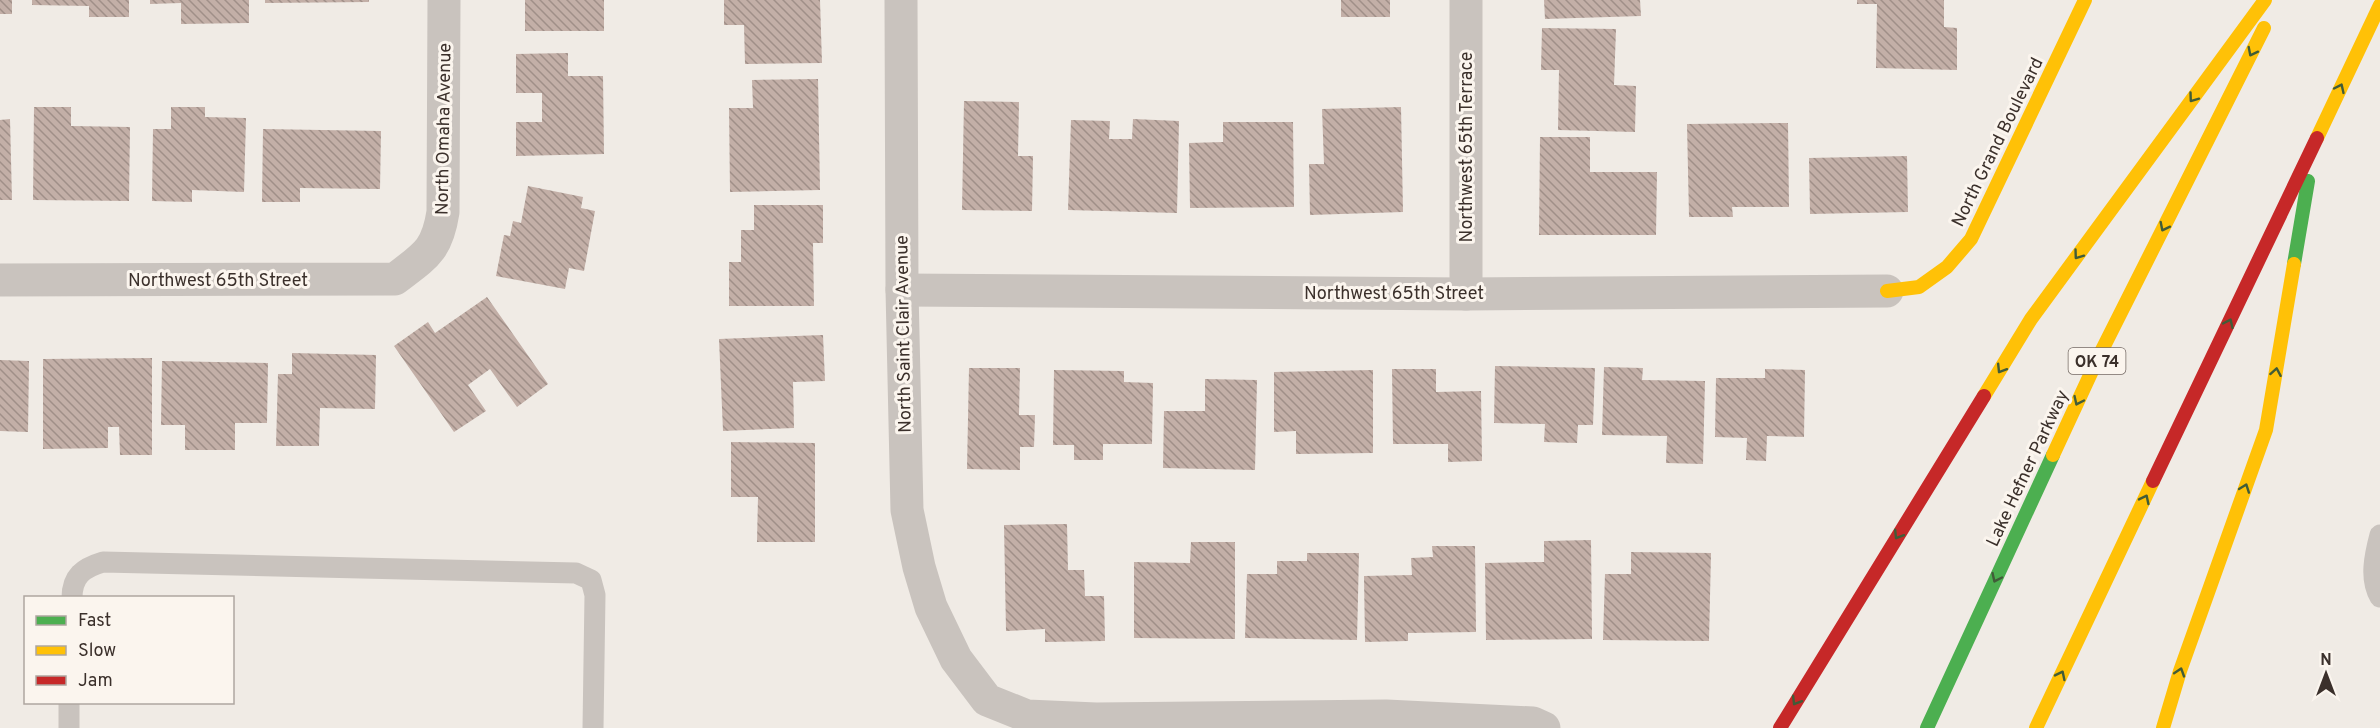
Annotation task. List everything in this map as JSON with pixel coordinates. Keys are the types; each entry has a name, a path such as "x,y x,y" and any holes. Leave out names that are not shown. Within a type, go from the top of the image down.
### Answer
{"main road":[{"name":"North Grand Boulevard","path":"1887,291 1918,287 1947,267 1971,239 2085,0"},
{"path":"1780,728 2031,319 2265,0"},
{"name":"Lake Hefner Parkway","path":"1927,728 2098,358 2278,0"},
{"path":"2036,728 2380,5"},
{"path":"2163,728 2180,671 2266,430 2315,141"}],"street":[{"name":"North Omaha Avenue","path":"428,254 439,234 443,212 444,0"},
{"name":"North Saint Clair Avenue","path":"901,0 902,290 907,510 919,567 931,607 956,659 987,700 1027,716 1096,719 1386,716 1533,723 1544,728"},
{"name":"Northwest 65th Terrace","path":"1466,0 1466,294"},
{"name":"Northwest 65th Street","path":"0,280 395,279 428,254"},
{"name":"Northwest 65th Street","path":"902,290 1466,294 1887,291"}],"lane":[{"path":"2380,535 2374,558 2376,591 2380,597"},
{"path":"72,596 75,579 81,571 103,562 576,573 591,580 595,595 593,728"},
{"path":"69,704 69,728"}],"building":[{"path":"0,0 12,0 12,14 0,14"},
{"path":"32,0 129,0 129,17 89,17 89,6 32,5"},
{"path":"150,0 249,0 249,23 181,24 181,3 150,4"},
{"path":"265,0 369,0 369,2 265,3"},
{"path":"525,0 604,0 604,31 525,31"},
{"path":"724,0 820,0 822,63 745,64 744,25 724,25"},
{"path":"1341,0 1390,0 1390,17 1341,17"},
{"path":"1544,0 1640,0 1641,16 1545,19"},
{"path":"1857,0 1944,0 1944,27 1957,28 1957,70 1876,68 1877,4 1857,4"},
{"path":"1542,28 1616,29 1614,85 1636,86 1635,132 1558,130 1559,70 1541,70"},
{"path":"568,53 568,76 603,76 604,154 516,156 516,122 542,122 542,93 516,93 516,54"},
{"path":"818,79 820,190 730,192 729,108 753,108 752,80"},
{"path":"964,101 1019,102 1018,156 1033,156 1032,211 962,210"},
{"path":"34,107 71,107 71,126 130,127 129,201 33,200"},
{"path":"171,107 205,107 205,117 246,118 244,192 192,190 192,202 152,201 153,129 171,129"},
{"path":"1401,107 1403,212 1310,215 1309,164 1324,164 1322,109"},
{"path":"10,119 12,200 0,200 0,120"},
{"path":"1133,119 1179,121 1177,213 1068,210 1071,120 1110,121 1109,139 1132,139"},
{"path":"1223,122 1293,122 1294,207 1190,208 1189,143 1223,142"},
{"path":"1788,123 1789,207 1732,207 1733,217 1689,217 1687,124"},
{"path":"263,129 381,131 380,189 300,188 300,202 262,202"},
{"path":"1540,137 1590,137 1590,172 1657,172 1656,235 1539,235"},
{"path":"1907,156 1908,212 1810,214 1809,158"},
{"path":"528,186 583,197 581,208 595,211 584,271 569,268 565,289 496,276 504,235 510,236 513,221 521,223"},
{"path":"754,205 823,205 823,243 813,243 814,306 729,306 729,262 741,262 741,230 754,230"},
{"path":"487,297 548,384 517,407 490,369 468,385 486,411 454,432 394,346 428,322 435,333"},
{"path":"823,335 825,381 793,382 794,428 723,431 719,339"},
{"path":"292,353 376,355 375,409 320,408 319,446 276,446 278,374 292,374"},
{"path":"152,358 152,455 120,455 119,427 108,427 108,448 43,449 43,359"},
{"path":"0,360 29,361 28,432 0,431"},
{"path":"162,361 268,363 267,423 235,423 235,450 185,450 185,425 161,425"},
{"path":"1495,366 1595,368 1593,425 1578,425 1577,443 1544,442 1545,424 1494,423"},
{"path":"1604,367 1643,368 1642,380 1705,381 1703,464 1666,463 1667,436 1602,435"},
{"path":"969,368 1020,368 1019,415 1035,415 1034,447 1020,447 1020,470 967,469"},
{"path":"1392,369 1436,369 1436,392 1481,391 1482,461 1448,462 1448,444 1393,444"},
{"path":"1765,369 1805,370 1804,437 1767,436 1766,461 1746,460 1747,438 1715,437 1716,378 1765,378"},
{"path":"1054,370 1124,371 1124,382 1153,383 1152,444 1103,444 1103,460 1074,460 1074,445 1053,445"},
{"path":"1373,370 1373,453 1296,454 1296,431 1274,432 1274,372"},
{"path":"1205,379 1257,380 1255,470 1163,468 1164,411 1205,411"},
{"path":"731,442 815,443 815,542 757,542 758,497 731,497"},
{"path":"1067,524 1068,570 1084,570 1085,596 1104,596 1105,641 1045,642 1045,629 1006,631 1004,525"},
{"path":"1591,540 1592,639 1486,640 1485,563 1544,562 1544,541"},
{"path":"1191,542 1235,542 1235,639 1134,638 1134,562 1190,563"},
{"path":"1432,546 1475,546 1476,632 1408,633 1408,641 1365,642 1364,576 1412,575 1411,558 1433,557"},
{"path":"1631,552 1711,553 1709,641 1603,640 1605,574 1631,574"},
{"path":"1307,553 1359,553 1357,640 1245,638 1247,574 1277,574 1277,561 1307,561"}],"traffic: fast":[{"path":"2294,264 2308,181"},
{"path":"1927,728 2053,455"}],"traffic: slow":[{"path":"1887,291 1919,287 1947,267 1971,239 2085,0"},
{"path":"1984,396 2031,319 2265,0"},
{"path":"2317,138 2380,5"},
{"path":"2053,455 2098,358 2264,28"},
{"path":"2163,728 2180,671 2266,430 2294,264"},
{"path":"2036,728 2153,481"}],"traffic: jam":[{"path":"2153,481 2317,138"},
{"path":"1780,728 1984,396"}]}
